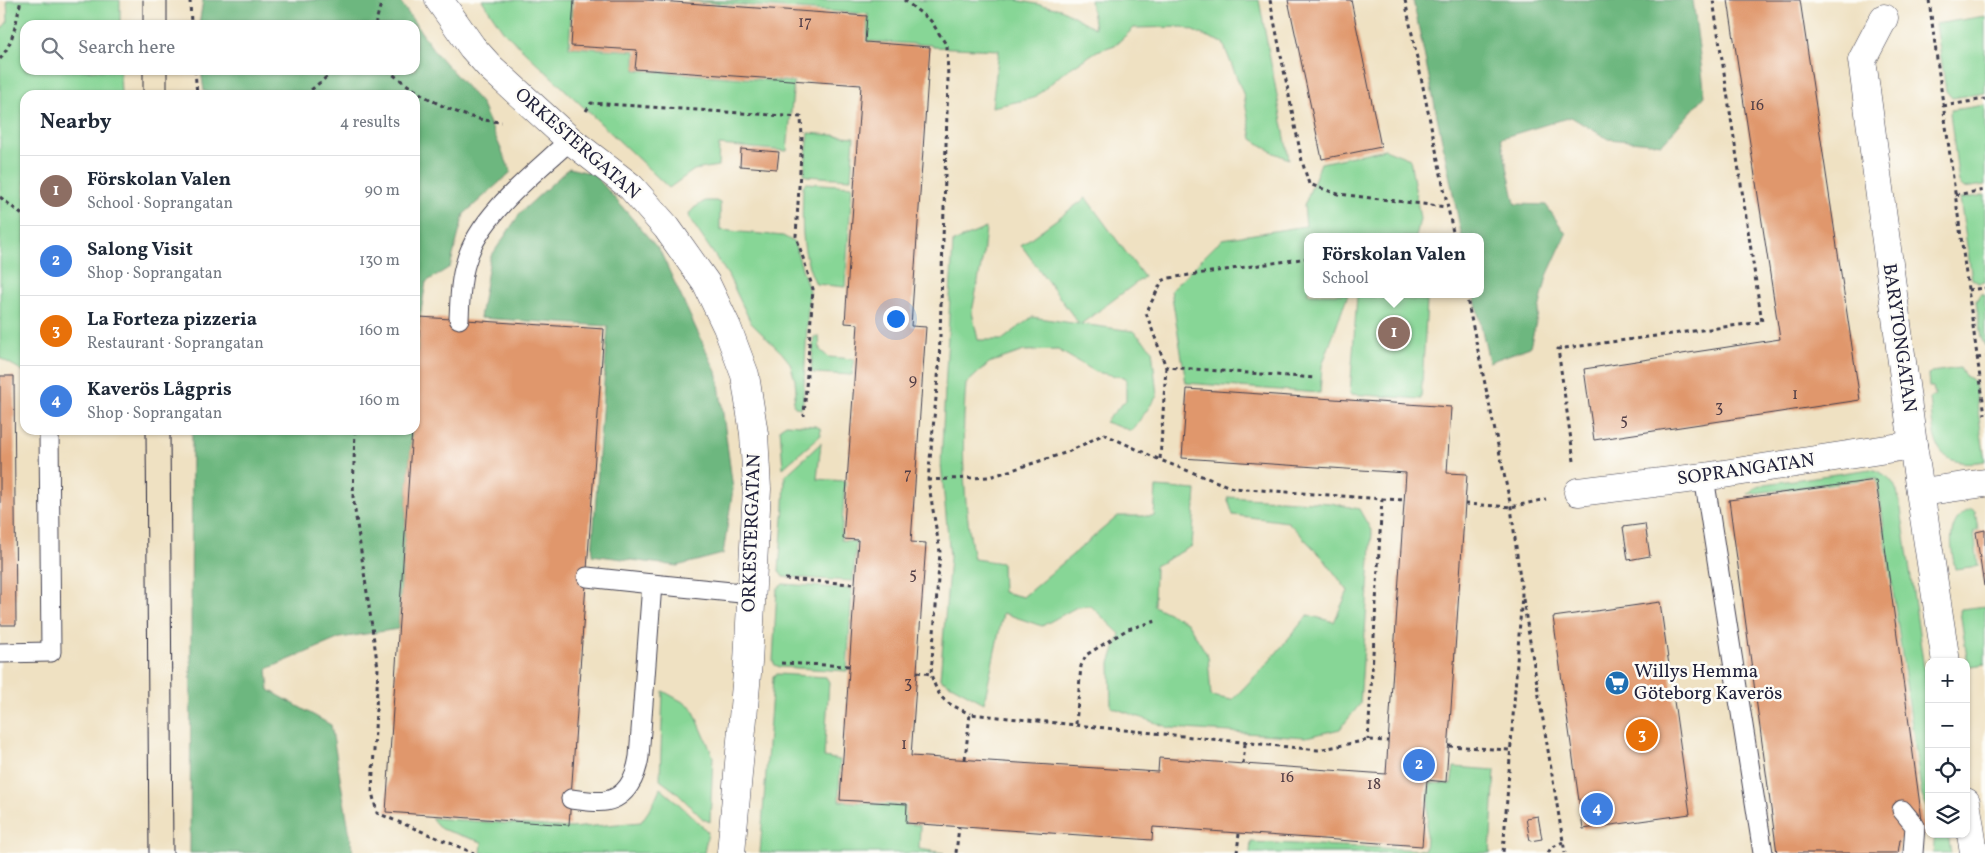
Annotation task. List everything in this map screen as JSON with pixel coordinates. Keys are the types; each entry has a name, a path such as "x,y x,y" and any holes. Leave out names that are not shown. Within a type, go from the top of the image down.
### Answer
{"street":[{"name":"ORKESTERGATAN","path":"439,0 472,47 490,67 570,140 631,187 667,228 706,283 727,327 745,375 754,434 757,488 748,662 730,853"},
{"name":"BARYTONGATAN","path":"1884,18 1862,60 1913,446 1922,492 1945,658"},
{"name":"SOPRANGATAN","path":"1578,492 1704,477 1913,446"},
{"path":"1922,492 1985,484"},
{"path":"1970,828 1974,853"}],"lane":[{"path":"460,319 461,289 466,262 477,236 495,212 570,140"},
{"path":"0,652 51,652 49,435"},
{"path":"1704,477 1762,853"},
{"path":"586,577 652,584 751,585"},
{"path":"571,799 606,801 620,796 628,787 637,769 652,584"},
{"path":"1902,810 1915,826 1913,853"}],"path":[{"path":"0,59 13,38 21,0"},
{"path":"190,0 191,20"},
{"path":"376,20 382,0"},
{"path":"904,0 932,21 947,46 948,81 939,367 928,480 940,552 931,674 936,691 947,703 970,714 1076,724 1245,744 1318,750 1368,740 1388,741"},
{"path":"1270,0 1302,161 1309,184 1338,194 1448,207"},
{"path":"1405,0 1453,233"},
{"path":"1465,504 1511,506 1578,492 1558,349 1762,322 1713,0"},
{"path":"1929,0 1985,415"},
{"path":"195,75 197,90"},
{"path":"311,90 329,75"},
{"path":"394,75 416,90"},
{"path":"420,92 466,117 485,121 508,122 529,101"},
{"path":"1943,106 1985,100"},
{"path":"570,140 591,103 801,117 802,138 796,236 813,290 804,416"},
{"path":"1955,194 1985,190"},
{"path":"0,197 20,213"},
{"path":"1160,460 1166,368 1146,313 1162,281 1169,278 1304,259"},
{"path":"1968,290 1985,288"},
{"path":"1467,298 1511,506 1522,594 1564,853"},
{"path":"1977,358 1985,357"},
{"path":"1166,368 1316,378"},
{"path":"928,480 990,477 1068,452 1104,434 1160,460 1233,488 1404,500"},
{"path":"355,435 353,497 378,668 372,792 376,813 474,853"},
{"path":"1368,740 1382,499"},
{"path":"751,585 852,584"},
{"path":"1503,853 1509,750 1522,594"},
{"path":"1076,724 1081,666 1086,655 1128,629 1156,621"},
{"path":"748,662 849,666"},
{"path":"917,672 931,674"},
{"path":"966,759 970,714"},
{"path":"1243,764 1245,744"},
{"path":"1449,746 1509,750"},
{"path":"956,853 959,826"},
{"path":"1237,853 1239,834"},
{"path":"1548,853 1551,848 1563,842"}],"green space":[{"path":"7,0 120,0 120,20 20,20 20,75 120,75 121,90 20,90 20,369 0,358 0,31 8,21"},
{"path":"203,0 399,0 413,20 200,20"},
{"path":"482,0 572,0 569,47 635,51 635,70 794,82 787,151 719,145 718,166 694,170 669,188 503,31"},
{"path":"1016,0 1061,9 1095,28 1090,0 1259,0 1289,159 1274,153 1252,139 1244,96 1223,43 1183,27 1134,28 1115,45 1097,51 1064,72 1034,98 992,107 999,50 867,41 868,14 688,1"},
{"path":"1413,0 1693,0 1705,96 1662,144 1608,139 1571,117 1501,138 1515,204 1546,205 1566,234 1547,276 1530,347 1489,362 1475,298 1484,298 1484,233 1461,233"},
{"path":"1985,16 1985,93 1952,98 1946,91 1936,24"},
{"path":"420,30 435,52 481,103 511,172 464,214 450,267 426,282 420,317 420,90 204,90 202,75 420,75"},
{"path":"1985,105 1985,185 1964,188 1959,183 1950,113 1952,110"},
{"path":"809,133 854,137 851,179 806,176 804,173"},
{"path":"1385,149 1410,159 1420,219 1417,233 1304,233 1304,298 1347,298 1322,366 1320,393 1186,383 1171,290 1222,239 1306,226 1304,206 1321,163"},
{"path":"569,168 594,174 660,251 718,376 733,489 723,554 677,566 592,555 608,326 480,318 490,258 521,212"},
{"path":"806,183 852,186 845,287 816,284 811,272 807,260 802,224 803,186"},
{"path":"1985,195 1985,282 1978,283 1972,279 1960,199"},
{"path":"1086,198 1144,277 1081,324 1133,331 1152,349 1157,396 1132,431 1105,422 1126,400 1126,378 1096,372 1058,350 1024,351 989,363 966,384 964,428 965,494 974,559 1002,563 1003,592 1023,597 1118,516 1154,516 1156,487 1196,490 1192,546 1155,566 1154,606 1187,622 1208,656 1211,696 1232,700 1267,664 1308,615 1334,622 1348,591 1323,558 1288,522 1233,515 1227,497 1331,503 1359,509 1372,532 1360,704 1340,729 1306,737 1170,728 1111,707 1110,663 1120,634 1091,606 1077,607 1042,626 1003,613 984,703 940,679 950,557 941,464 953,242 986,228 983,256 972,312 978,340 1002,340 1032,317 1079,324 1021,245"},
{"path":"705,201 720,203 720,230 783,236 794,242 809,291 803,402 801,408 795,407 793,404 796,391 790,363 751,323 728,275 690,219 689,214 694,208"},
{"path":"1980,294 1985,294 1985,346 1981,338 1976,301"},
{"path":"1357,298 1427,301 1421,399 1350,394"},
{"path":"814,337 819,337 820,350 828,357 854,359 852,375 813,373 811,370"},
{"path":"1960,368 1964,375 1974,381 1985,461 1968,463 1955,461 1945,456 1935,438 1930,398 1935,396 1933,387 1929,387 1928,375 1931,372"},
{"path":"786,424 815,426 820,428 821,435 783,468 780,428"},
{"path":"192,435 412,435 398,629 340,638 267,669 269,690 331,725 353,853 190,853"},
{"path":"821,443 817,479 845,481 841,540 856,542 853,581 783,577 779,571 785,476"},
{"path":"1871,469 1885,475 1893,483 1898,494 1901,509 1925,675 1925,802 1922,796 1877,478 1748,494 1753,489 1765,484"},
{"path":"1971,509 1975,511 1978,530 1974,531 1978,566 1955,569 1951,543 1953,527 1963,514"},
{"path":"783,584 852,589 847,671 780,667 775,665 773,661 777,589"},
{"path":"1985,606 1985,664 1970,666 1970,658 1967,658 1961,609"},
{"path":"777,674 826,677 829,682 824,757 840,760 839,801 905,806 905,824 920,825 919,849 944,853 760,853 773,676"},
{"path":"663,691 692,707 713,756 710,822 703,819 676,792 660,780"},
{"path":"1454,767 1495,770 1490,853 1250,853 1251,842 1425,850 1430,783 1451,784"},
{"path":"660,788 708,832 704,853 481,853 482,842 441,829 431,818 571,828 641,822 652,806"},
{"path":"1935,838 1949,838 1951,853 1933,853"}],"building":[{"path":"574,0 646,0 867,16 865,42 930,47 911,326 926,327 911,542 926,543 911,756 1158,772 1159,758 1386,774 1406,473 1182,458 1187,389 1451,407 1447,473 1467,474 1446,782 1427,780 1422,846 1153,827 1152,840 906,823 907,804 840,800 858,540 843,539 858,324 845,323 861,85 635,69 637,50 571,46"},
{"path":"1288,0 1351,0 1381,147 1322,159"},
{"path":"1728,0 1800,0 1860,400 1594,440 1584,369 1780,339"},
{"path":"741,149 779,152 777,169 740,166"},
{"path":"420,317 604,329 569,825 386,812 412,435 420,435"},
{"path":"0,376 14,376 16,625 0,625"},
{"path":"1876,480 1924,835 1900,840 1898,853 1777,853 1729,500"},
{"path":"1645,524 1650,556 1628,560 1623,527"},
{"path":"1985,530 1985,586 1984,586 1976,532"},
{"path":"1660,602 1690,814 1583,829 1553,617"},
{"path":"1538,816 1542,839 1530,841 1526,818"}],"tram line":[{"path":"143,0 143,20"},
{"path":"167,0 167,20"},
{"path":"143,75 143,90"},
{"path":"167,75 167,90"},
{"path":"146,435 149,853"},
{"path":"170,435 173,853"}],"place":[{"name":"Förskolan Valen","path":"1394,333"},
{"name":"Willys Hemma Göteborg Kaverös","path":"1617,683"},
{"name":"La Forteza pizzeria","path":"1642,735"},
{"name":"Salong Visit","path":"1419,765"},
{"name":"Kaverös Lågpris","path":"1597,809"}]}
